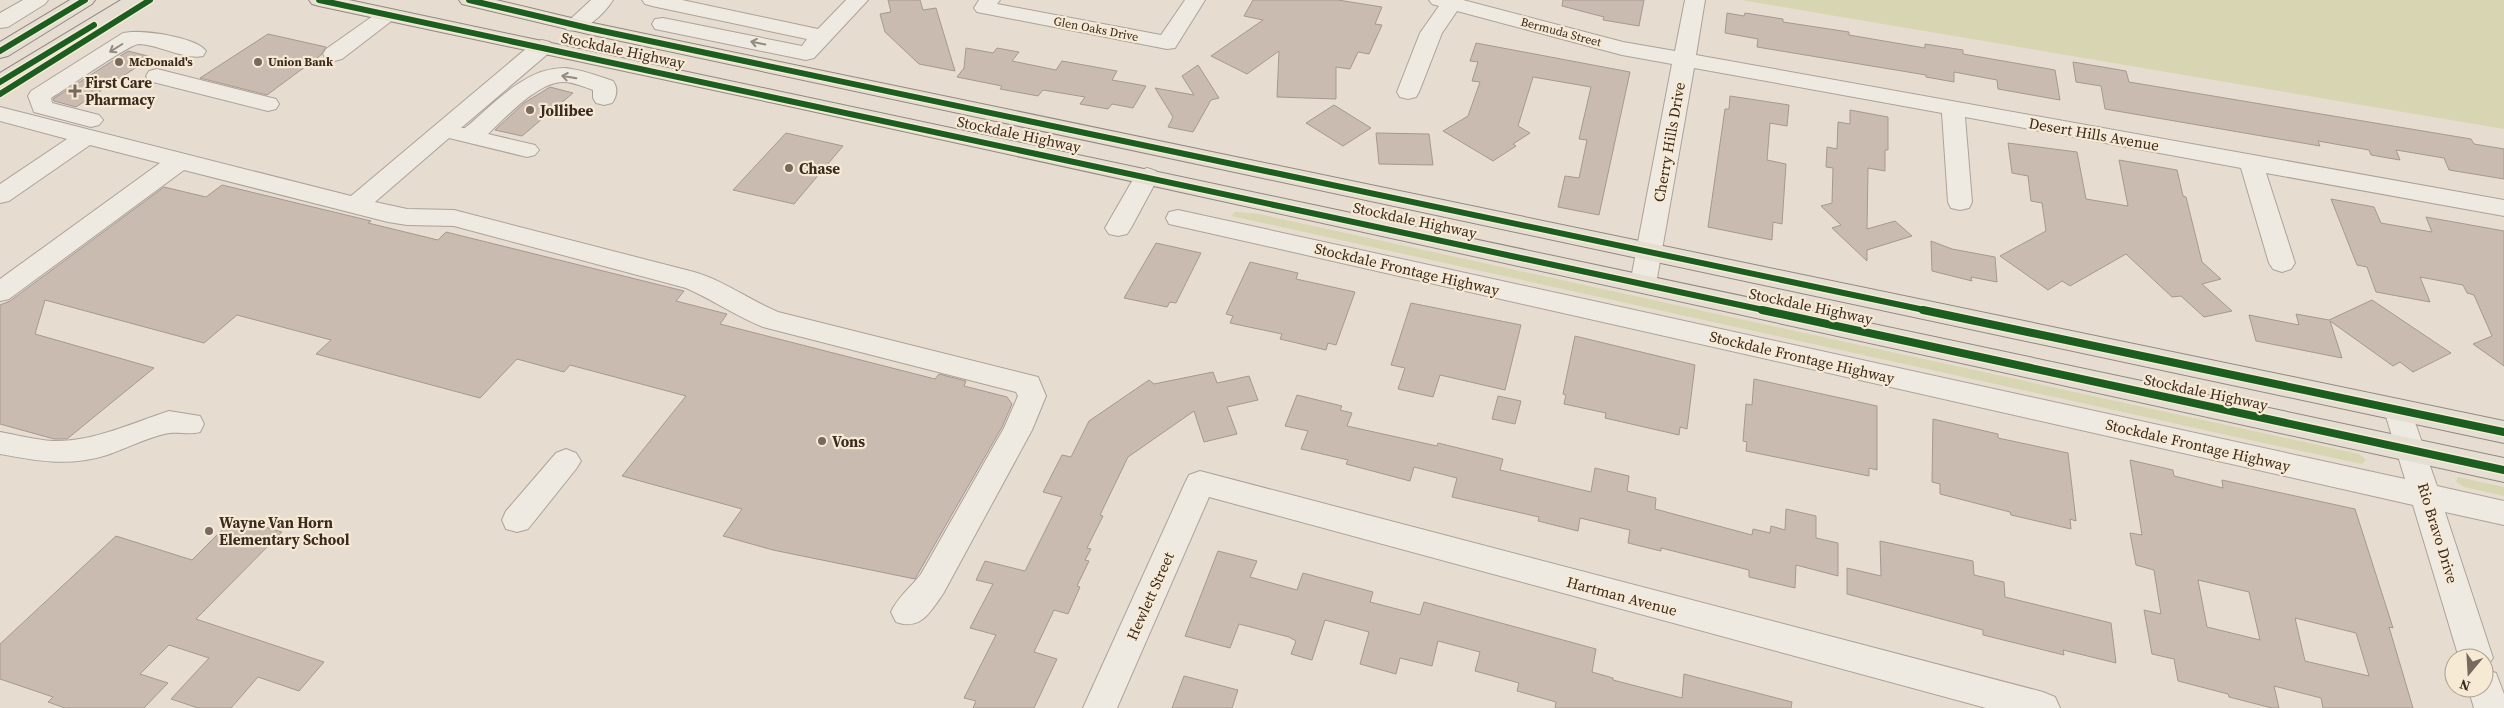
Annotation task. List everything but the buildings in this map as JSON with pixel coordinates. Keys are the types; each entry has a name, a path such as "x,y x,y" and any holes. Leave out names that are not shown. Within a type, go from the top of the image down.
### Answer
{"main road":[{"path":"0,51 84,0"},
{"path":"0,82 136,0"},
{"name":"Stockdale Highway","path":"319,0 1147,176 2504,470"},
{"name":"Stockdale Highway","path":"469,0 646,40 798,61 1649,252 2504,432"}],"street":[{"path":"0,22 38,0"},
{"path":"574,25 603,0"},
{"path":"652,0 715,6 823,36"},
{"path":"663,24 798,61 858,0"},
{"name":"Glen Oaks Drive","path":"990,0 984,8 1167,43 1196,0"},
{"name":"Cherry Hills Drive","path":"1643,284 1695,0"},
{"path":"1408,92 1431,33 1446,2"},
{"name":"Bermuda Street","path":"1446,2 1622,48 1683,60"},
{"path":"646,40 672,16 715,6"},
{"path":"334,54 387,15"},
{"path":"199,49 168,41 131,38 39,96 42,107 88,128 179,162 355,206 407,217 434,216 454,218 638,265 694,281 722,293 747,310 772,320 1028,384 1032,396 1018,430 932,584 919,602 907,612"},
{"path":"355,206 542,47"},
{"name":"Desert Hills Avenue","path":"1683,60 2504,208"},
{"path":"471,136 530,86 547,78 564,75 605,86 604,98"},
{"path":"156,76 268,104"},
{"path":"1953,109 1960,202"},
{"path":"0,114 88,128"},
{"path":"0,195 88,128"},
{"path":"444,130 527,150"},
{"path":"0,292 136,191 179,162"},
{"path":"2252,162 2282,263"},
{"path":"1118,228 1147,176"},
{"name":"Stockdale Frontage Highway","path":"1178,218 2504,513"},
{"name":"Rio Bravo Drive","path":"2398,410 2473,648"},
{"path":"0,443 52,452 78,450 99,446 170,422 190,424"},
{"path":"517,520 566,461"},
{"name":"Hewlett Street","path":"1100,708 1200,483"},
{"name":"Hartman Avenue","path":"1200,483 2043,708"}],"shaded area":[{"path":"1741,0 2504,0 2504,129"},
{"path":"1235,212 1259,214 2359,454 2366,460 2362,464 2268,444 1231,216"},
{"path":"2458,477 2504,487 2504,496 2464,487 2456,482"}],"cycle path":[{"path":"0,51 85,0"},
{"path":"0,94 150,0"},
{"path":"319,0 793,100 2504,470"},
{"path":"469,0 588,28 2504,432"},
{"path":"0,82 94,25"}],"place":[{"name":"McDonald's","path":"119,62"},
{"name":"Union Bank","path":"258,62"},
{"name":"First Care Pharmacy","path":"75,91"},
{"name":"Jollibee","path":"530,110"},
{"name":"Chase","path":"789,168"},
{"name":"Vons","path":"822,441"},
{"name":"Wayne Van Horn Elementary School","path":"209,531"}]}
